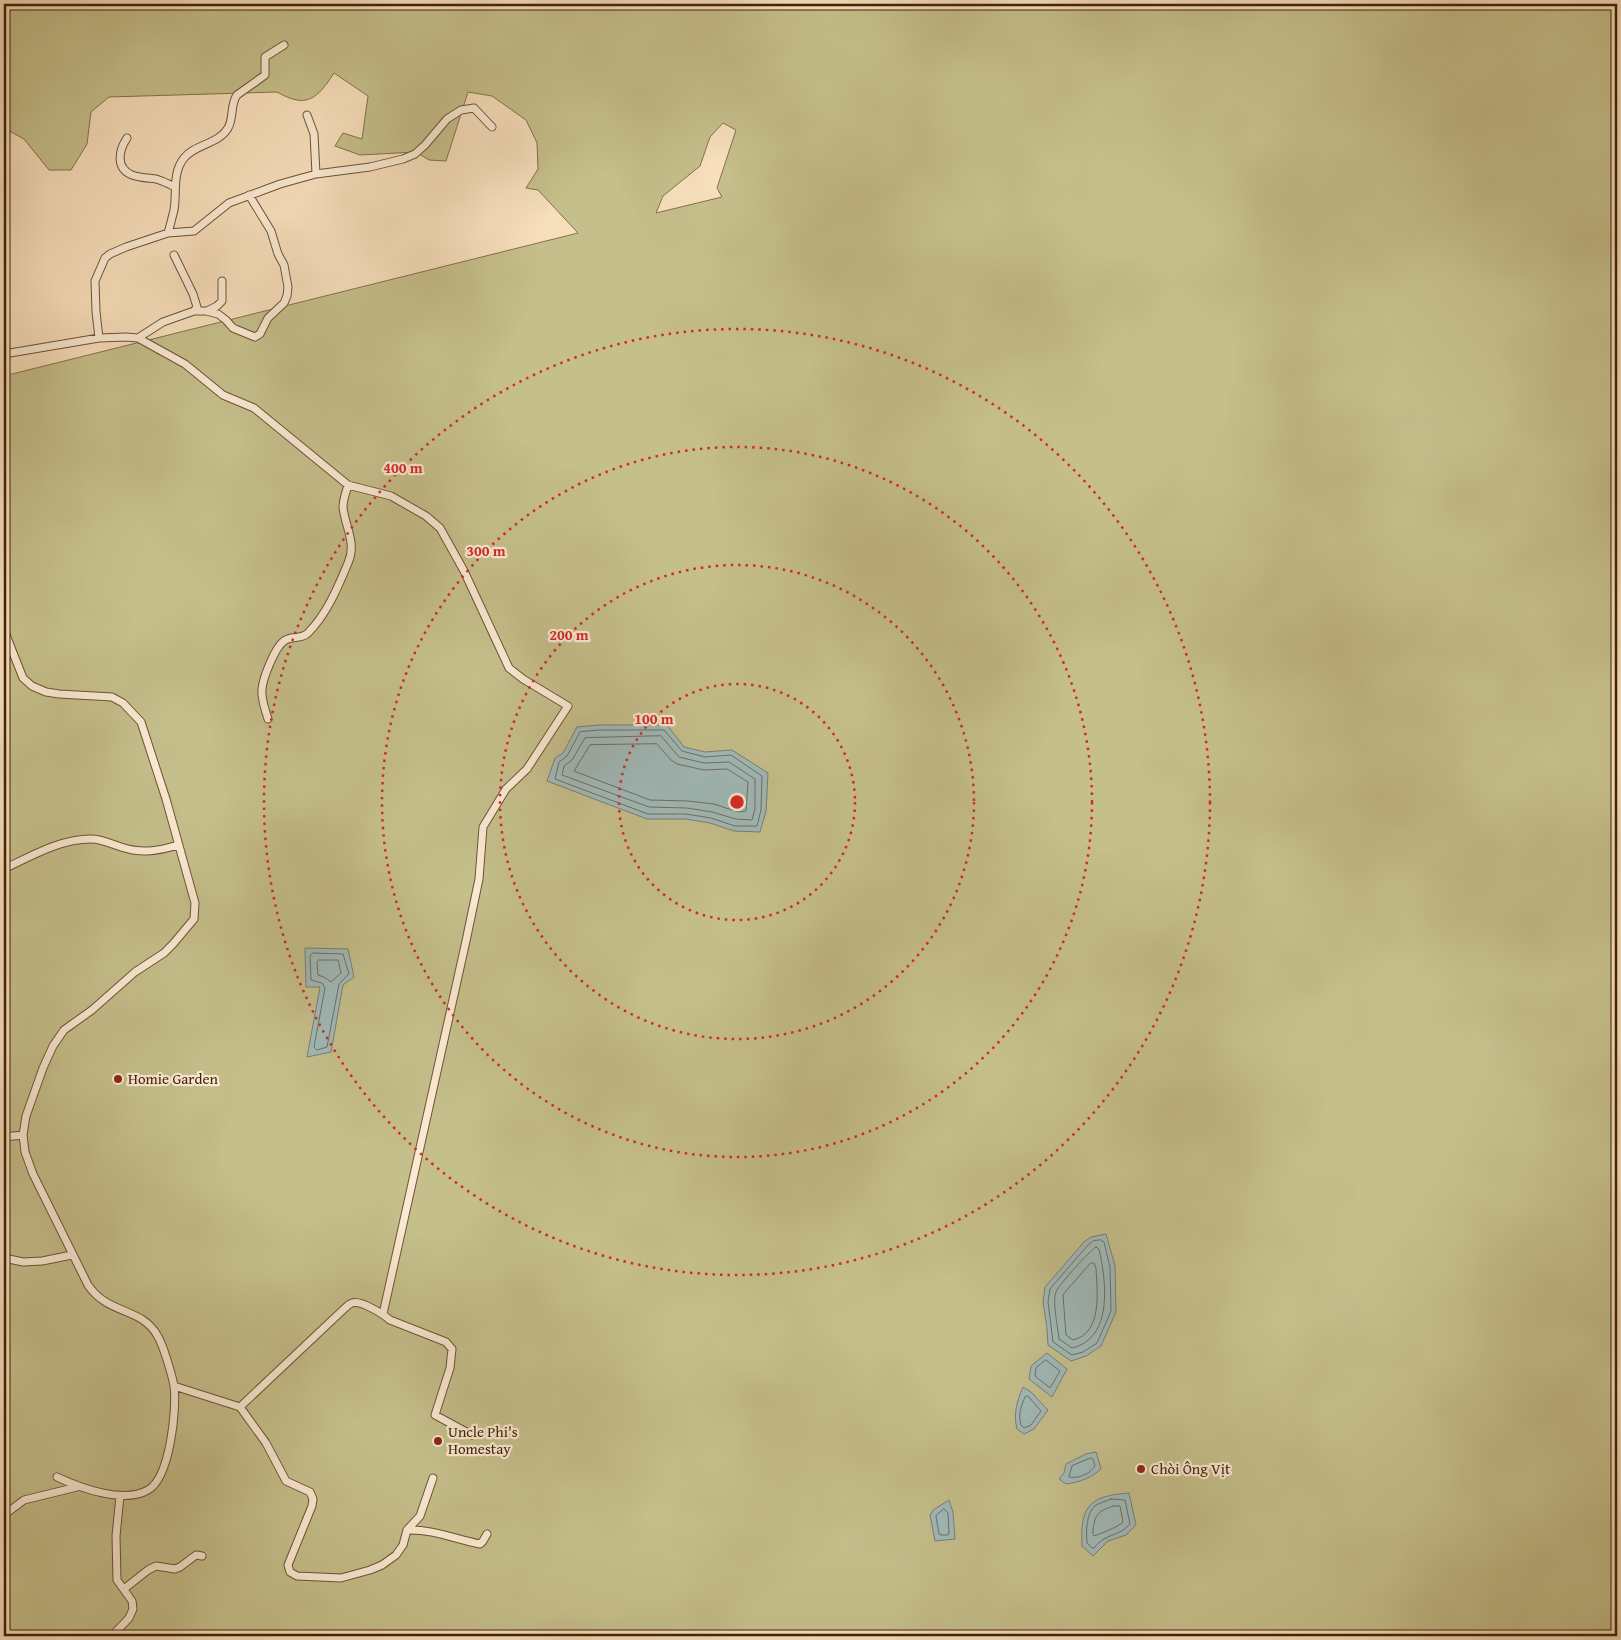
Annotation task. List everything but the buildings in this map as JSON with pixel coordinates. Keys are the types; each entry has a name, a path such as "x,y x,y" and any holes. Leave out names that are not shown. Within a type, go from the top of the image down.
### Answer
{"street":[{"path":"168,233 174,209 178,169 184,158 193,150 221,136 228,128 234,99 265,75 264,57 284,45"},
{"path":"100,338 96,312 95,281 105,258 126,247 168,233 194,230 229,203 280,184 316,174 370,167 403,159 415,154 447,119 461,110 474,108 492,127"},
{"path":"307,114 314,134 316,174"},
{"path":"127,138 121,147 120,153 120,163 125,171 132,175 159,180 175,186"},
{"path":"138,338 163,322 194,311 218,314 233,328 255,337 260,334 268,318 284,303 287,296 286,275 272,231 249,195"},
{"path":"174,256 196,302 197,308 194,311"},
{"path":"206,311 222,301 222,281"},
{"path":"4,354 100,338 126,337 138,338 185,364 223,395 254,408 348,485 392,496 426,516 440,528 464,571 509,668 523,679 568,706 527,769 506,789 483,827 478,879 466,941 383,1314"},
{"path":"268,719 263,702 262,688 271,662 280,645 285,640 304,637 309,632 327,608 350,560 351,537 343,506 348,485"},
{"path":"4,630 23,678 32,686 46,692 59,694 112,697 123,703 141,722 166,799 195,903 194,919 183,934 164,953 135,972 92,1010 64,1030 53,1046 43,1068 26,1116 23,1135 25,1152 33,1174 72,1255 95,1295 113,1307 132,1314 152,1327 159,1338 174,1386 172,1435 168,1457 155,1484 149,1490 134,1495 120,1496 77,1487 57,1477"},
{"path":"4,869 63,843 78,840 93,838 131,850 146,852 178,845"},
{"path":"4,1137 23,1135"},
{"path":"4,1258 24,1262 42,1262 72,1255"},
{"path":"240,1407 345,1308 352,1303 359,1303 383,1314 390,1320 446,1342 452,1349 450,1368 435,1415 472,1435"},
{"path":"174,1386 240,1407 266,1443 286,1481 310,1492 313,1499 312,1506 288,1564 290,1572 297,1576 341,1578 370,1570 396,1555 403,1545 407,1530 420,1516 433,1478"},
{"path":"4,1515 24,1500 77,1487"},
{"path":"112,1636 129,1618 133,1609 132,1601 117,1580 120,1496"},
{"path":"407,1530 420,1529 480,1544 483,1542 486,1534"},
{"path":"124,1589 156,1566 175,1569 196,1555 202,1556"}],"shaded area":[{"path":"4,4 1617,4 1617,1636 4,1636 4,376 578,233 538,190 526,188 538,169 537,143 526,120 492,96 468,92 446,161 429,160 416,152 360,155 335,146 343,133 362,139 368,96 334,73 316,95 304,100 296,100 277,92 109,97 91,112 87,144 71,170 49,170 24,139 4,128","holes":["723,123 736,130 717,188 722,197 656,213 663,196 700,166 710,137"]}],"water":[{"path":"667,725 684,747 705,752 732,750 768,773 766,811 760,832 734,831 710,823 686,819 647,819 547,781 555,758 563,753 577,727"},
{"path":"305,948 348,949 354,977 343,985 331,1052 307,1057 320,987 306,987"},
{"path":"1106,1234 1115,1266 1116,1312 1101,1346 1086,1356 1071,1361 1048,1345 1043,1302 1045,1287 1084,1242 1091,1237"},
{"path":"1047,1353 1067,1369 1052,1397 1029,1379 1031,1366"},
{"path":"1023,1387 1031,1392 1048,1410 1034,1429 1024,1434 1017,1429 1015,1418 1017,1403"},
{"path":"1096,1452 1101,1469 1093,1475 1066,1484 1059,1479 1064,1473 1066,1464 1086,1454"},
{"path":"1129,1493 1136,1525 1126,1535 1108,1541 1093,1556 1082,1546 1085,1512 1096,1501 1104,1497"},
{"path":"949,1500 953,1512 955,1539 935,1541 930,1515 933,1510"}],"place":[{"name":"Homie Garden","path":"118,1079"},
{"name":"Uncle Phi's Homestay","path":"438,1441"},
{"name":"Chòi Ông Vịt","path":"1141,1469"}]}
